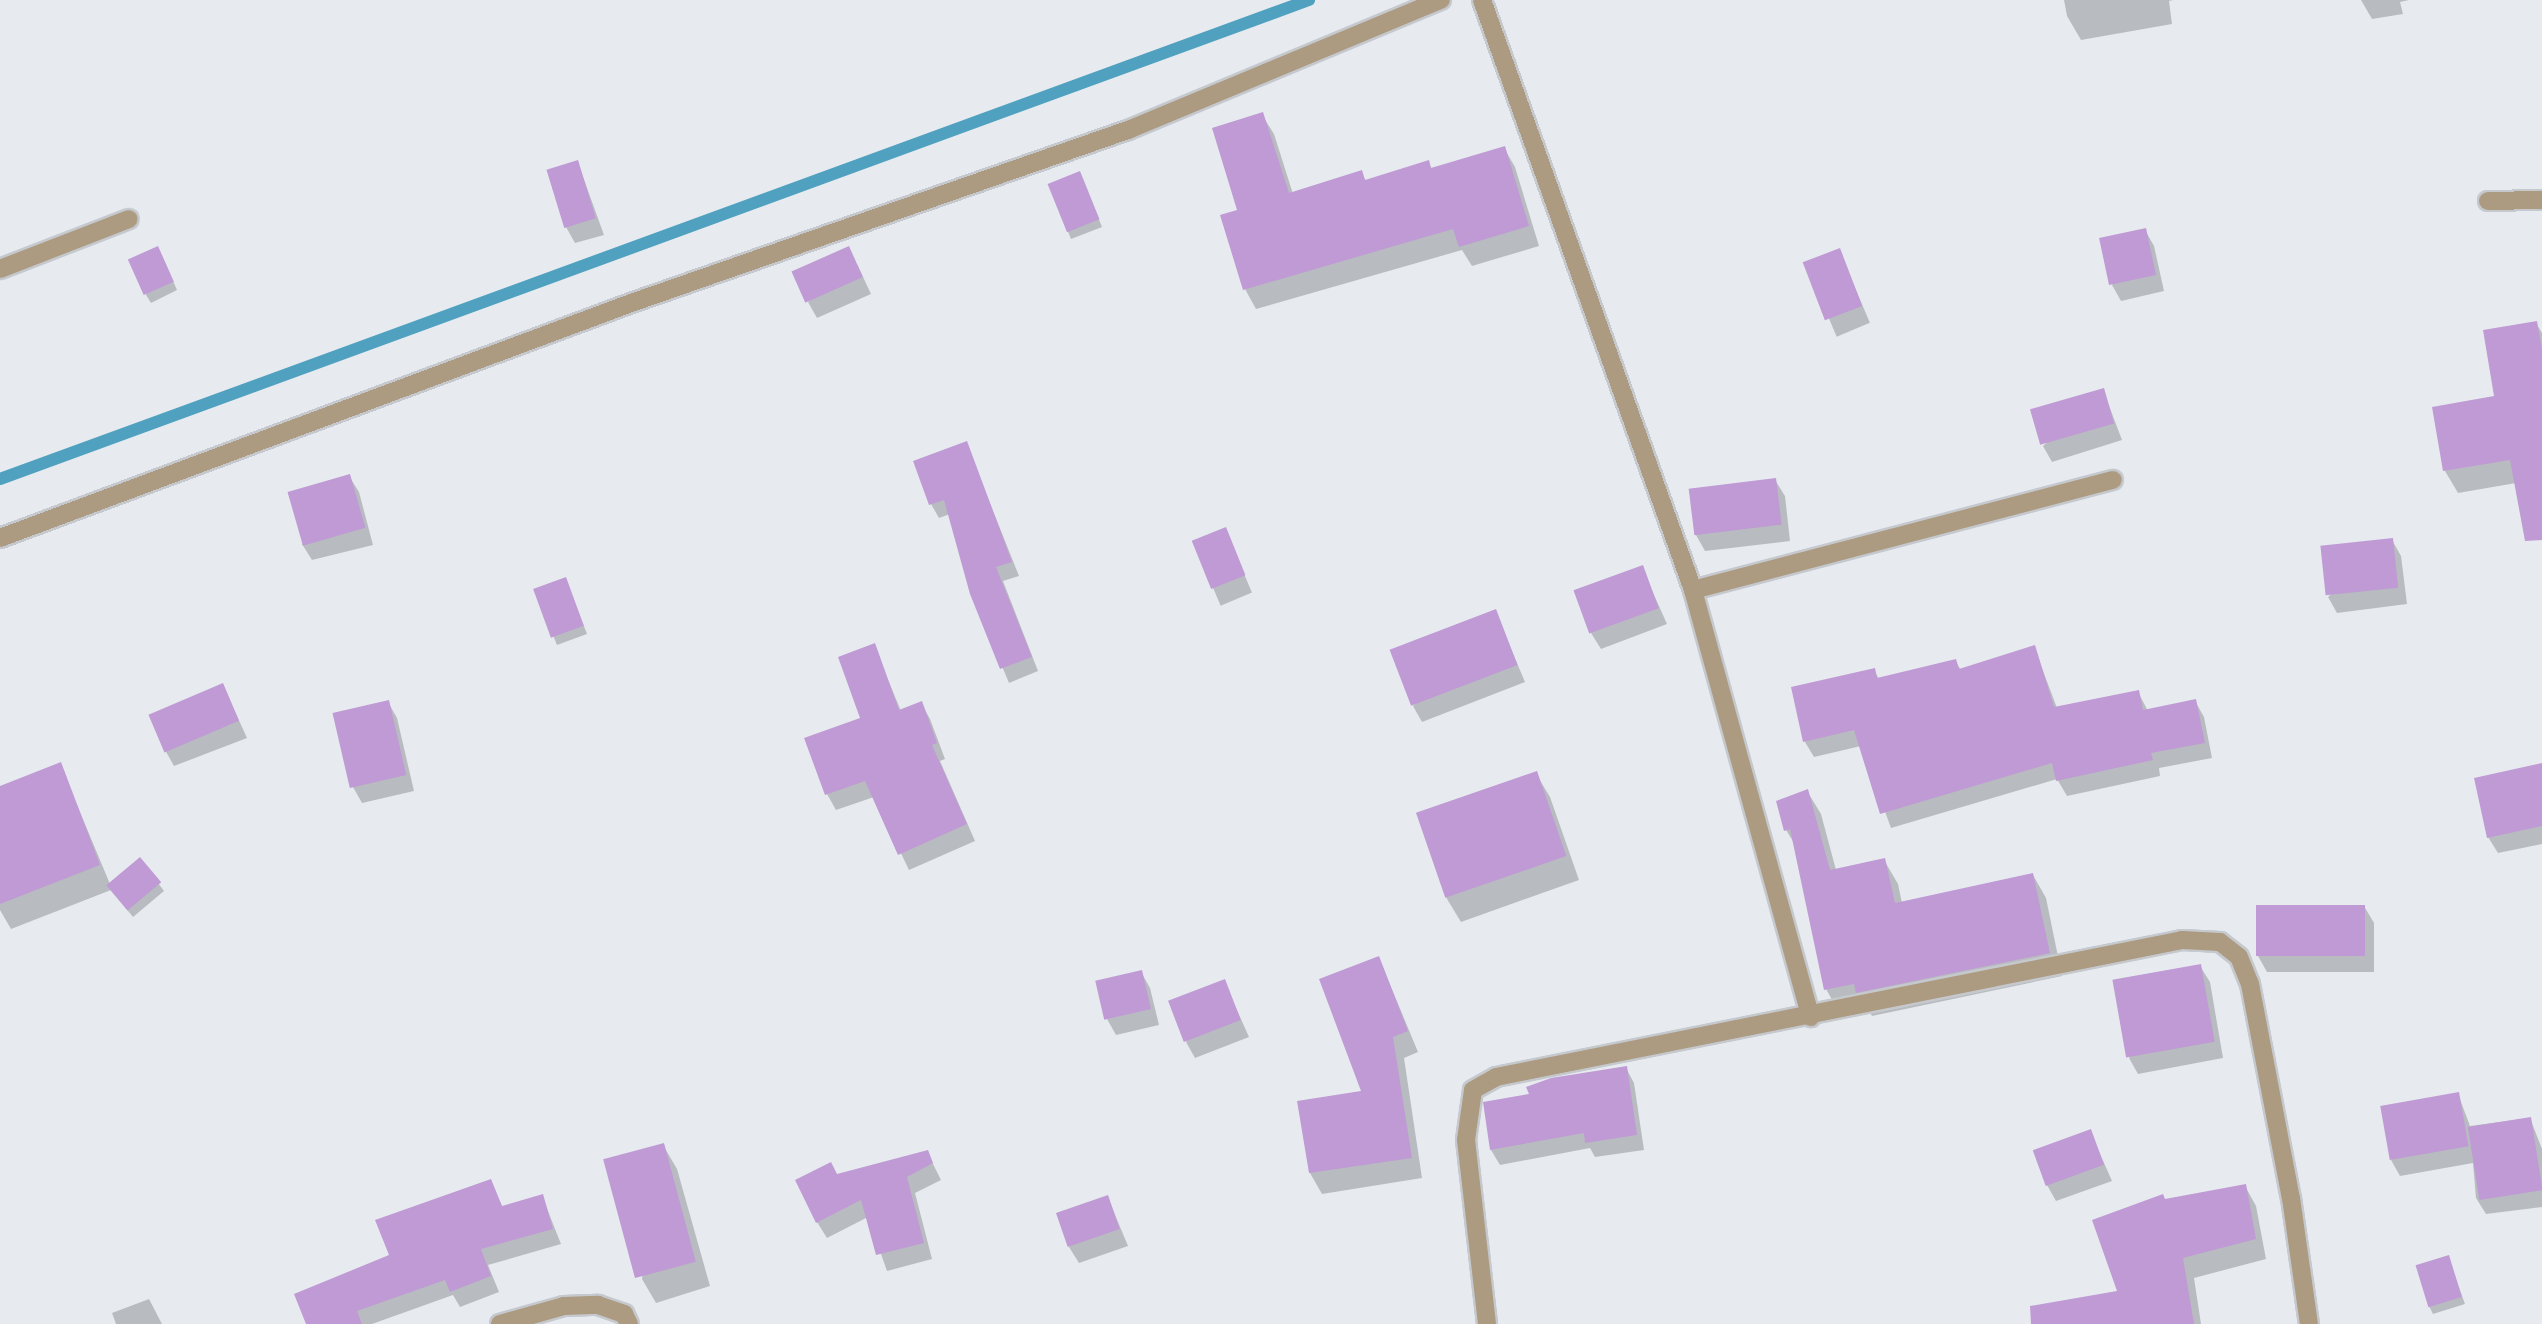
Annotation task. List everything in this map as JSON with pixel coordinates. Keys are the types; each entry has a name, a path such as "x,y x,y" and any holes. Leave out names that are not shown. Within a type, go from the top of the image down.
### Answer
{"street":[{"path":"0,538 634,302 1128,130 1441,0"},
{"path":"1482,0 1693,590 1811,1017"},
{"path":"2488,201 2542,200"},
{"path":"0,269 129,219"},
{"path":"1693,590 2113,480"},
{"path":"1487,1324 1466,1140 1473,1090 1496,1077 1811,1017 2182,940 2220,942 2238,957 2250,984 2291,1198 2309,1324"},
{"path":"500,1324 564,1306 598,1305 624,1314 629,1324"}],"building":[{"path":"1263,112 1289,193 1362,170 1365,180 1429,160 1431,168 1505,146 1529,226 1459,247 1453,229 1243,290 1220,215 1237,210 1212,128"},
{"path":"578,160 596,218 564,228 546,170"},
{"path":"1080,171 1099,219 1067,232 1048,184"},
{"path":"2146,228 2156,275 2109,285 2099,238"},
{"path":"158,246 174,282 144,295 128,259"},
{"path":"849,246 863,277 805,303 791,272"},
{"path":"1840,248 1862,306 1825,320 1803,262"},
{"path":"2537,321 2542,350 2542,540 2525,541 2510,460 2443,471 2432,407 2494,396 2483,330"},
{"path":"2104,388 2114,424 2040,445 2030,409"},
{"path":"967,441 1012,562 996,567 1032,657 1000,669 970,594 944,500 929,505 913,461"},
{"path":"350,474 365,528 303,546 288,492"},
{"path":"1776,478 1782,525 1694,535 1689,489"},
{"path":"1226,527 1245,575 1211,589 1192,541"},
{"path":"2393,538 2398,588 2326,595 2320,546"},
{"path":"1643,565 1659,608 1589,634 1573,590"},
{"path":"566,577 584,626 551,638 533,589"},
{"path":"1496,609 1518,665 1411,706 1390,650"},
{"path":"875,643 899,710 922,701 937,743 932,745 967,824 898,855 865,781 825,795 804,738 860,718 838,657"},
{"path":"2035,645 2054,707 2139,690 2143,710 2196,699 2205,743 2151,753 2153,760 2056,781 2052,763 1880,814 1854,730 1803,742 1791,687 1875,668 1877,678 1956,659 1959,669"},
{"path":"223,683 239,721 164,752 148,715"},
{"path":"389,700 406,775 350,788 332,713"},
{"path":"61,762 100,865 0,904 0,786"},
{"path":"2542,763 2542,826 2487,838 2474,778"},
{"path":"1537,771 1566,856 1445,898 1416,813"},
{"path":"1808,789 1830,870 1885,858 1895,903 2033,873 2050,953 1856,993 1854,984 1824,990 1790,829 1784,831 1776,801"},
{"path":"140,857 161,882 128,911 106,885"},
{"path":"2256,905 2365,905 2365,956 2256,956"},
{"path":"1379,956 1408,1031 1393,1037 1412,1158 1309,1173 1297,1101 1361,1091 1319,979"},
{"path":"2201,964 2215,1042 2126,1057 2112,980"},
{"path":"1142,970 1151,1009 1104,1020 1095,981"},
{"path":"1225,979 1241,1020 1184,1042 1168,1001"},
{"path":"1627,1066 1637,1135 1585,1143 1584,1133 1490,1150 1483,1102 1529,1094 1526,1087 1551,1078"},
{"path":"2459,1092 2469,1146 2390,1160 2380,1106"},
{"path":"2531,1117 2542,1190 2479,1200 2468,1127"},
{"path":"2091,1129 2104,1165 2046,1186 2033,1150"},
{"path":"664,1143 696,1262 635,1278 603,1159"},
{"path":"928,1150 933,1163 907,1177 924,1243 876,1255 861,1200 816,1223 795,1180 831,1162 837,1174"},
{"path":"491,1179 502,1206 543,1194 553,1229 481,1249 491,1276 450,1292 445,1280 357,1311 362,1324 306,1324 294,1294 389,1255 375,1220"},
{"path":"2246,1184 2256,1239 2183,1258 2194,1324 2031,1324 2030,1306 2117,1291 2092,1220 2163,1194 2165,1199"},
{"path":"1108,1195 1120,1229 1068,1247 1056,1213"},
{"path":"2449,1255 2462,1297 2428,1307 2416,1265"}],"waterway":[{"path":"0,479 1309,0"}]}
